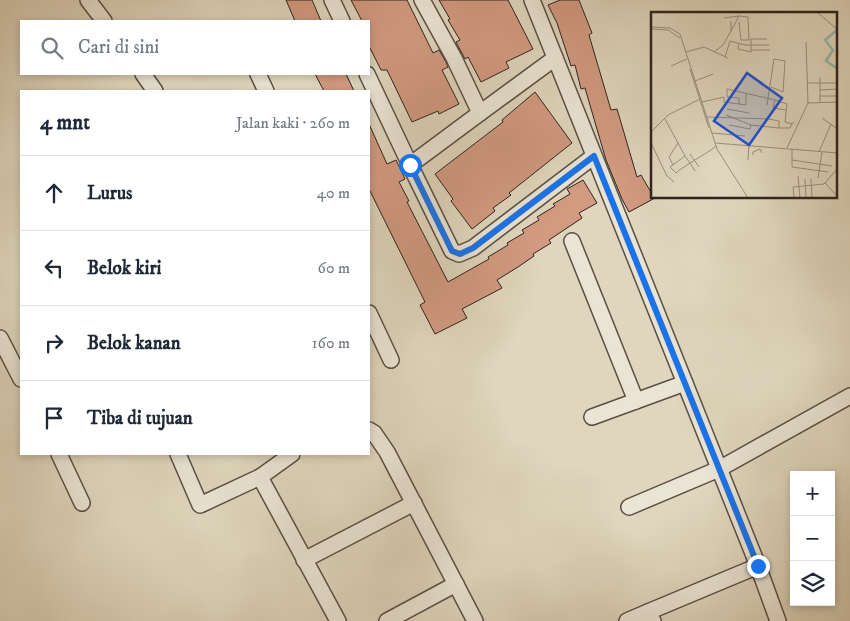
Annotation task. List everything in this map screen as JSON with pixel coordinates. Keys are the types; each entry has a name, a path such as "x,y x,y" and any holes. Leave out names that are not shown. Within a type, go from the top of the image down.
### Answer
{"street":[{"path":"88,0 103,20"},
{"path":"332,0 342,20"},
{"path":"422,0 454,58 480,113"},
{"path":"532,0 758,566 778,621"},
{"path":"410,165 555,58"},
{"path":"144,75 155,90"},
{"path":"258,75 266,90"},
{"path":"367,75 452,251 460,254 473,248 594,156"},
{"path":"572,241 636,401"},
{"path":"370,315 391,360"},
{"path":"0,338 20,377"},
{"path":"592,417 685,383"},
{"path":"629,508 719,469 850,396"},
{"path":"370,431 374,433 387,452 475,621"},
{"path":"59,455 82,503"},
{"path":"178,455 200,505 260,477 288,455"},
{"path":"260,477 338,621"},
{"path":"304,560 414,502"},
{"path":"627,621 650,616 758,566"},
{"path":"388,621 456,584"}],"building":[{"path":"286,0 312,0 321,20 295,20"},
{"path":"351,0 407,0 433,53 439,50 446,62 448,67 442,70 459,104 439,114 438,111 412,122 387,70 381,70 370,48 370,20 361,20"},
{"path":"439,0 508,0 533,49 506,62 509,68 481,82 468,57 465,59 456,42 460,40"},
{"path":"560,0 579,0 592,33 589,35 611,110 617,109 637,177 641,175 651,192 651,199 653,199 629,212 606,160 585,88 581,89 575,65 571,66 557,23 548,5"},
{"path":"316,75 346,75 354,90 323,90"},
{"path":"535,92 572,143 509,193 511,195 493,208 495,211 472,229 451,201 453,199 435,174 503,122 502,120"},
{"path":"370,126 387,164 396,160 405,179 399,182 409,201 407,202 448,282 489,259 488,257 524,233 522,230 539,220 537,217 555,206 553,204 570,194 567,189 583,180 597,203 579,213 582,218 549,240 551,243 497,280 502,288 462,309 467,318 435,334 420,305 425,302 370,191"}],"route":[{"path":"410,165 452,251 460,254 473,248 594,156 758,566"}]}
